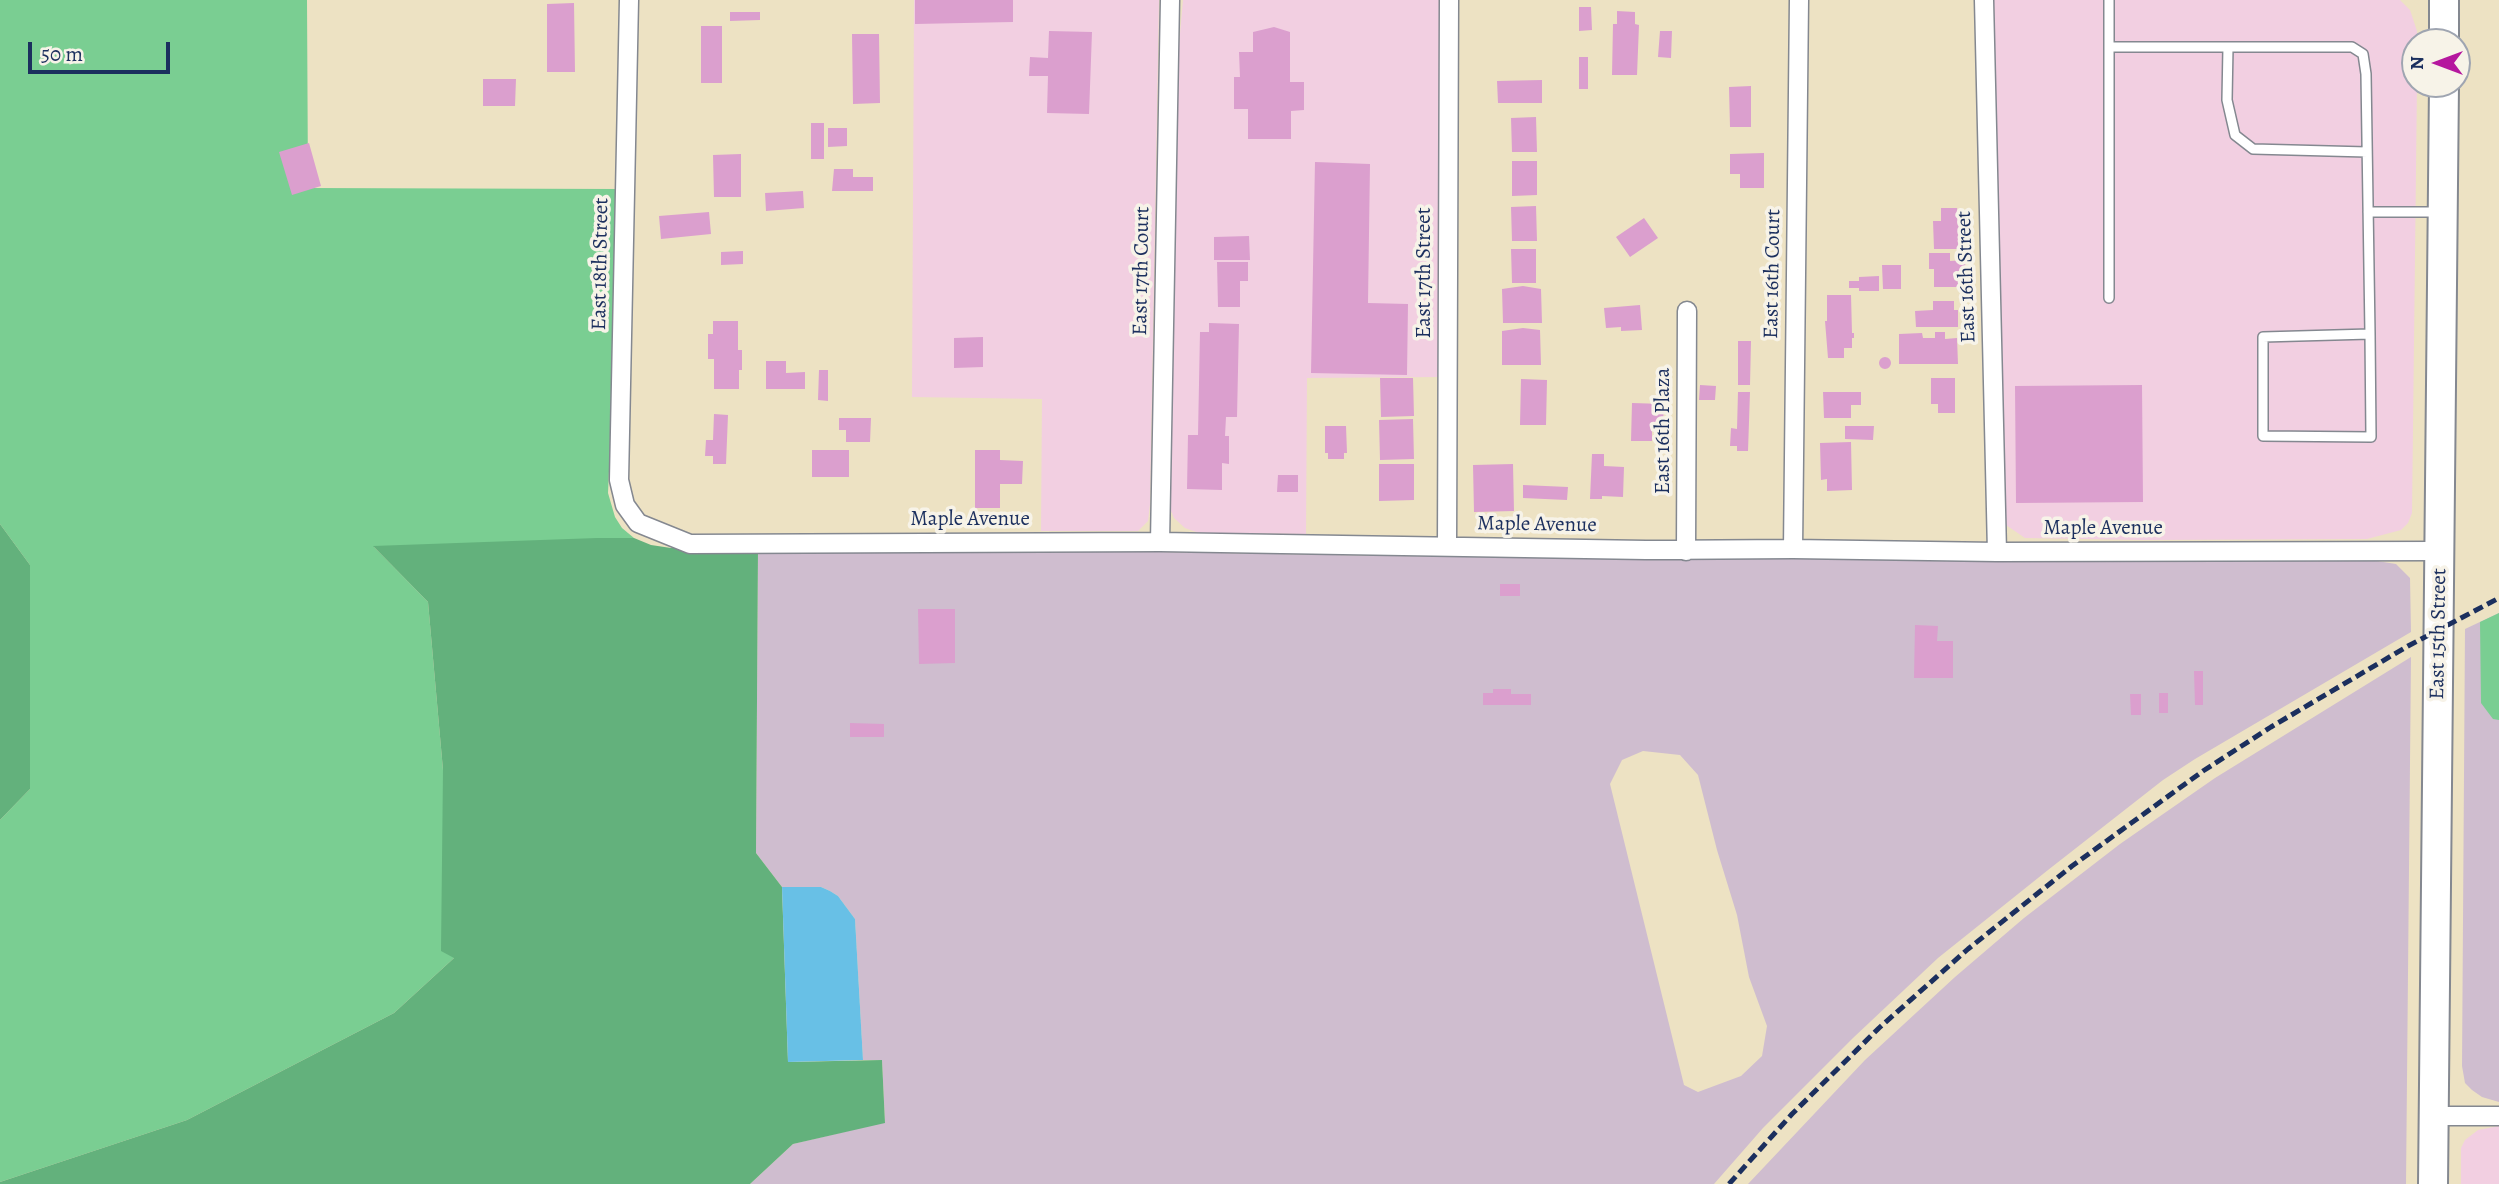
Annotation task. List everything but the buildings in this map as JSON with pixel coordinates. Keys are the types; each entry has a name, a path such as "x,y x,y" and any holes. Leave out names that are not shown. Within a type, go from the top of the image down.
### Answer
{"main road":[{"path":"2444,0 2444,28"},
{"name":"East 15th Street","path":"2433,1184 2444,98"}],"street":[{"name":"East 18th Street","path":"629,0 619,480 625,505 638,523"},
{"name":"East 17th Court","path":"1160,542 1170,0"},
{"name":"East 17th Street","path":"1447,546 1449,0"},
{"name":"East 16th Court","path":"1793,549 1799,0"},
{"name":"East 16th Street","path":"1983,0 1997,552"},
{"name":"East 16th Plaza","path":"1686,551 1687,311"},
{"name":"Maple Avenue","path":"638,523 691,544 1160,542 1686,551 2439,551"},
{"path":"2434,1115 2499,1116"}],"lane":[{"path":"2109,0 2109,298"},
{"path":"2109,47 2352,47 2363,54 2367,152 2370,334 2371,437 2263,436 2263,337 2370,334"},
{"path":"2228,47 2227,100 2235,135 2253,149 2367,152"},
{"path":"2368,212 2442,212"}],"shaded area":[{"path":"914,0 1159,0 1150,504 1148,521 1138,531 1041,531 1042,399 912,397"},
{"path":"1183,0 1440,0 1438,377 1307,378 1306,534 1199,533 1185,528 1174,518 1171,511 1169,501 1177,67"},
{"path":"1994,0 2400,0 2410,10 2416,28 2401,28 2401,98 2417,98 2412,513 2408,523 2401,530 2367,539 2142,540 2025,538 2002,520"},
{"path":"758,548 1391,556 2377,561 2396,564 2410,578 2411,632 2195,759 2163,780 2048,870 1938,958 1763,1128 1714,1184 750,1184 793,1144 885,1122 882,1060 863,1060 855,919 838,896 821,887 782,887 756,853","holes":["1643,751 1680,755 1698,775 1737,915 1749,977 1767,1026 1762,1056 1741,1076 1698,1092 1684,1085 1610,784 1622,760"]},
{"path":"2499,613 2499,1102 2482,1097 2472,1090 2465,1083 2462,1066 2465,629"},
{"path":"2411,657 2406,1184 1748,1184 1865,1060 2024,918 2120,844 2215,778"},
{"path":"2499,1126 2499,1184 2461,1184 2461,1148 2465,1140 2478,1130"}],"green space":[{"path":"0,0 307,0 308,188 618,189 616,320 608,493 615,517 622,528 634,538 374,547 428,602 443,770 454,958 394,1013 187,1120 0,1182 0,820 30,789 30,565 0,524"},
{"path":"0,524 30,565 30,789 0,820"},
{"path":"634,538 651,545 671,548 758,548 756,853 782,887 788,1062 882,1060 885,1123 793,1144 750,1184 0,1184 187,1120 394,1013 454,958 441,951 443,770 428,602 373,546"},
{"path":"2499,613 2499,720 2493,719 2481,703 2480,622"}],"water":[{"path":"782,887 821,887 838,896 855,919 863,1060 788,1062"}],"railway":[{"path":"1729,1184 1792,1114 1879,1028 1968,949 2072,866 2203,771 2271,727 2408,646 2499,598"}]}
